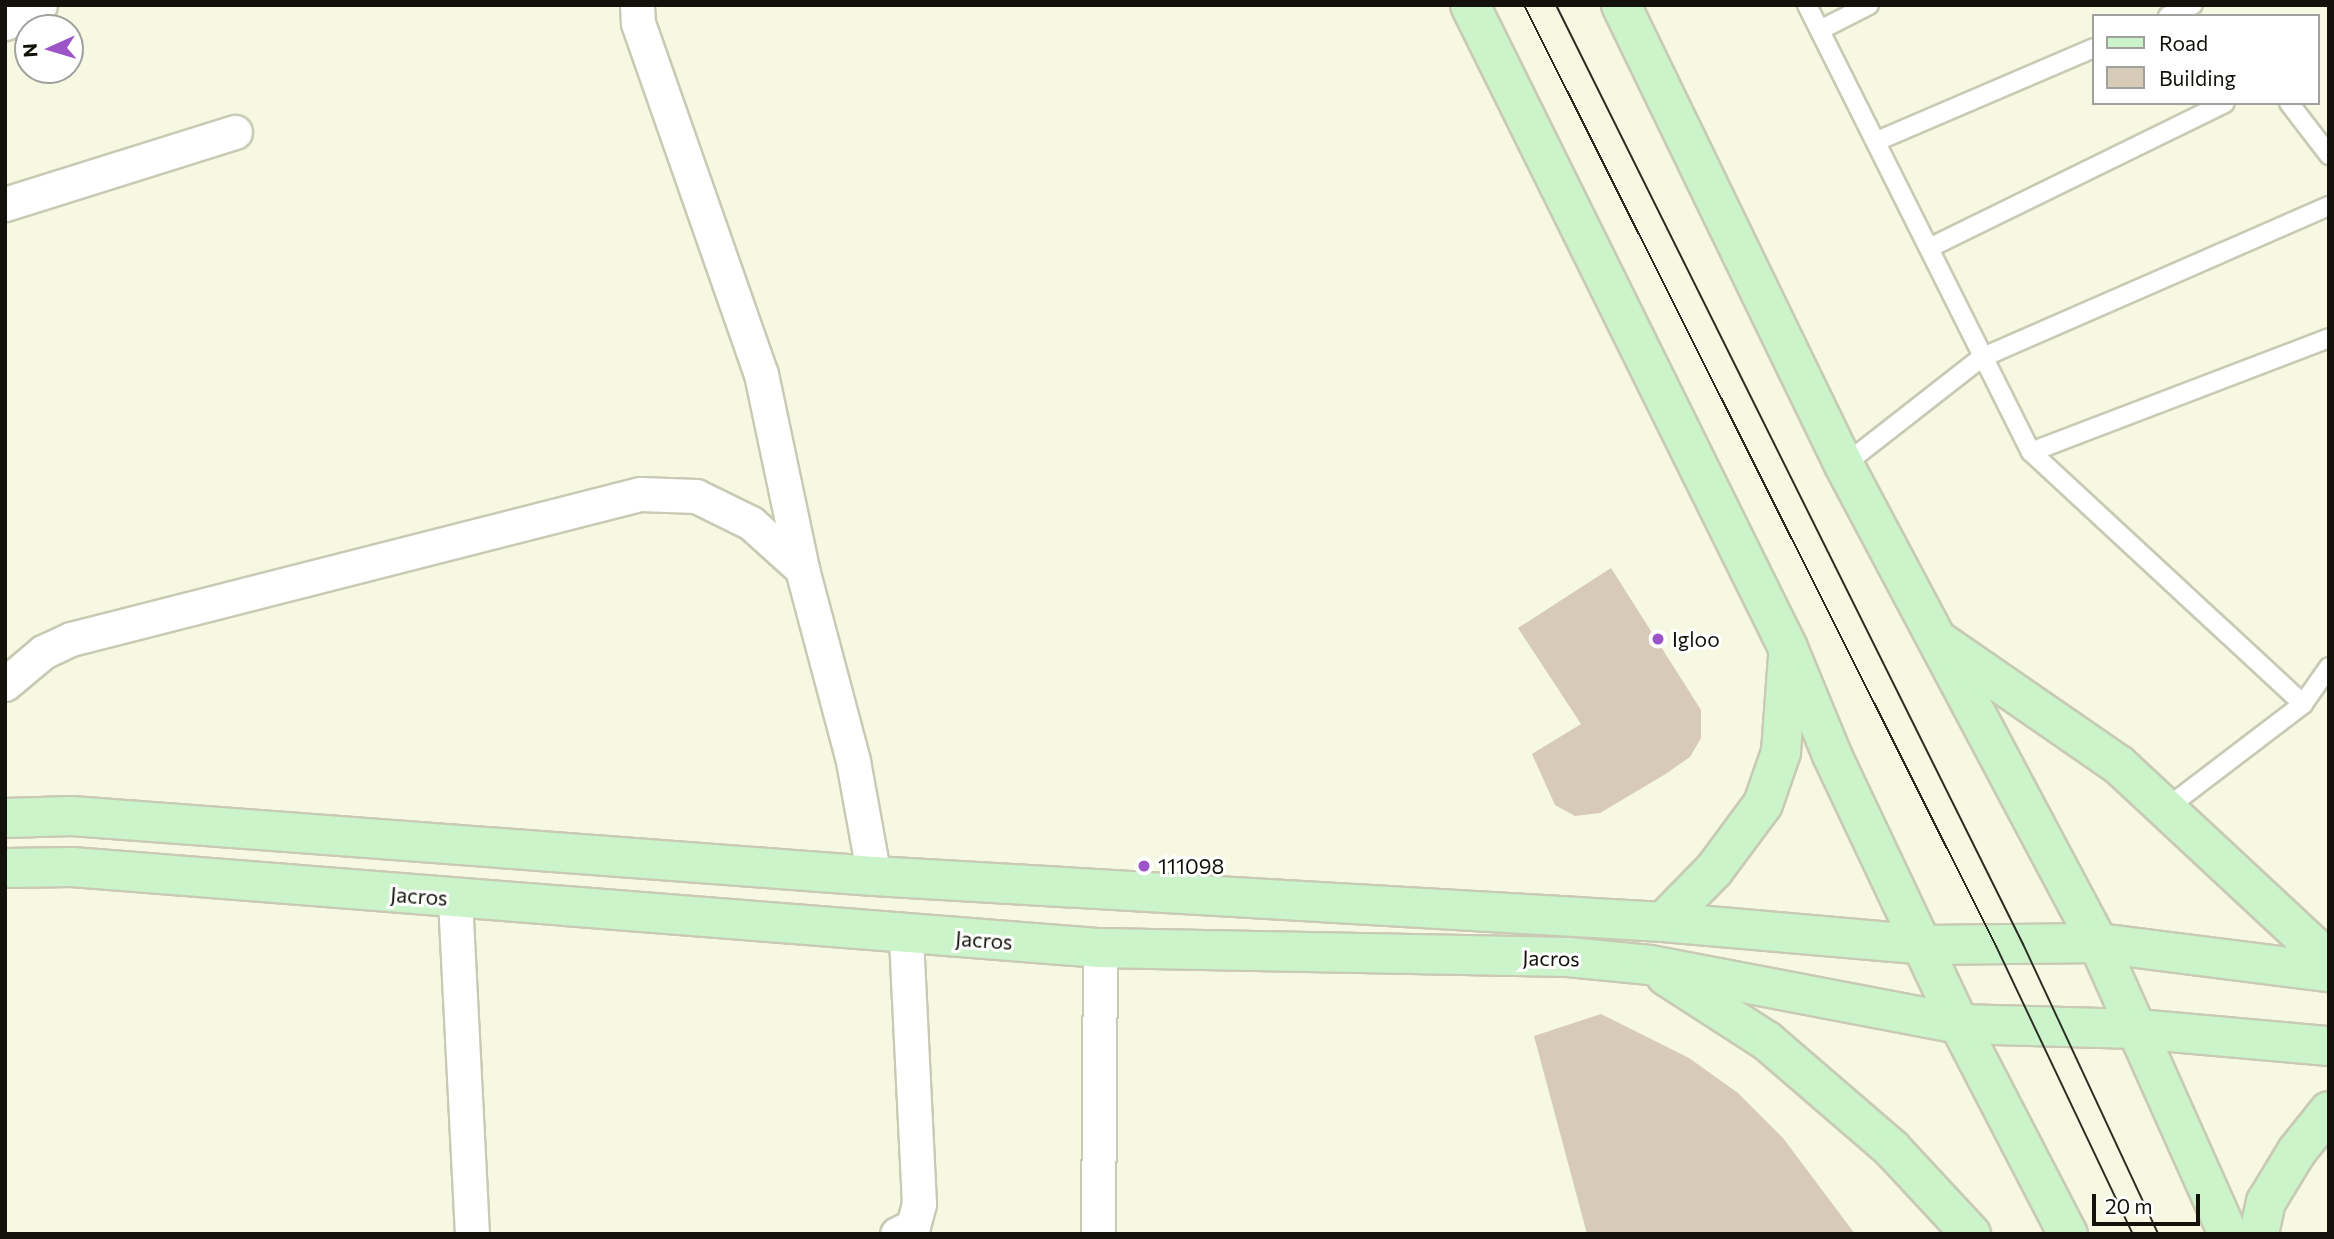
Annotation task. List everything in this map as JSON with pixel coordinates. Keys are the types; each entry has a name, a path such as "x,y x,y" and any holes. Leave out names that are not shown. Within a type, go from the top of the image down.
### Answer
{"main road":[{"path":"1470,5 1788,648 1832,755 1925,945 1959,1024 2068,1234"},
{"path":"1621,5 1844,465 2098,943 2228,1234"},
{"path":"1937,640 2119,765 2168,807 2329,961"},
{"path":"1664,922 1714,870 1763,804 1781,752 1788,648"},
{"path":"72,816 72,867"},
{"name":"Jacros","path":"5,818 72,816 874,876 1664,922 1925,945 2098,943 2329,972"},
{"name":"Jacros","path":"5,868 72,867 1100,948 1568,957 1650,965 1959,1024 2137,1029 2329,1046"},
{"path":"1650,965 1767,1041 1892,1149 1971,1234"},
{"path":"2259,1234 2266,1202 2297,1151 2329,1111"}],"street":[{"path":"5,23 40,5"},
{"path":"637,5 638,23 761,373 802,569 853,761 874,876"},
{"path":"5,204 235,132"},
{"path":"5,684 43,652 71,639 640,494 696,496 751,523 802,569"},
{"path":"455,899 472,1234"},
{"path":"897,1234 914,1226 919,1203 906,934"},
{"path":"1098,1234 1100,948"}],"lane":[{"path":"1807,5 1931,247 1981,358 2031,452 2303,704"},
{"path":"1820,30 1869,5"},
{"path":"2173,14 2194,5"},
{"path":"1877,141 2092,49"},
{"path":"1931,247 2221,105"},
{"path":"2291,105 2329,155"},
{"path":"1844,465 1981,358 2329,206"},
{"path":"2031,452 2329,338"},
{"path":"2168,807 2303,704 2329,667"}],"building":[{"path":"1611,568 1701,710 1701,738 1690,757 1664,775 1600,813 1575,816 1555,805 1532,754 1581,724 1518,628"},
{"path":"1601,1014 1689,1058 1738,1093 1783,1138 1855,1234 1587,1234 1534,1036"}],"tram line":[{"path":"1524,5 1996,946 2133,1234"},
{"path":"1556,5 2023,944 2158,1234"}],"place":[{"name":"Igloo","path":"1658,639"},
{"name":"111098","path":"1144,866"}]}
